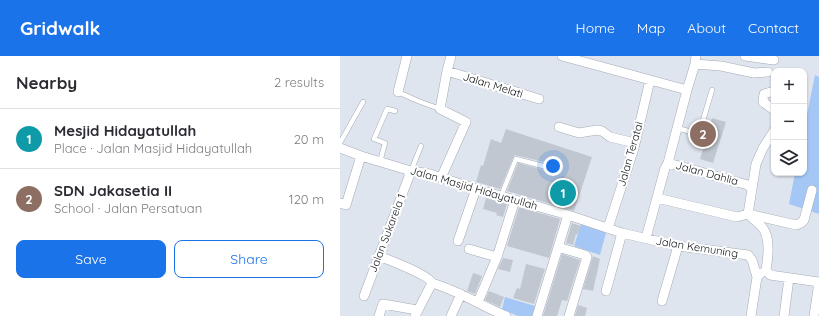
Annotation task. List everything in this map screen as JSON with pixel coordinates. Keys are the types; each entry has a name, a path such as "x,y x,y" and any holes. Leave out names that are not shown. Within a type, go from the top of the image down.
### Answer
{"street":[{"path":"398,92 407,56"},
{"path":"441,178 466,122 440,109 451,56"},
{"path":"562,56 687,90"},
{"path":"745,56 774,60"},
{"path":"668,163 696,60 754,73 768,72"},
{"name":"Jalan Melati","path":"447,71 538,98"},
{"name":"Jalan Teratai","path":"608,228 635,143 650,80"},
{"path":"771,92 764,94 763,102 771,108"},
{"path":"559,127 578,133 597,130 602,131 610,137 635,143"},
{"path":"748,214 756,164 763,148 771,136"},
{"name":"Jalan Masjid Hidayatullah","path":"340,148 380,162 568,215 622,233"},
{"path":"343,204 361,156"},
{"name":"Jalan Dahlia","path":"646,238 665,168 668,163 748,185 751,188"},
{"name":"Jalan Sukarela 1","path":"364,296 411,171"},
{"path":"458,241 476,189"},
{"path":"657,198 737,217 748,214 796,225 804,220 812,190"},
{"path":"478,302 497,257 515,200"},
{"path":"748,214 763,228 767,242 768,255 766,270 770,275 819,282 814,316"},
{"path":"537,316 568,215"},
{"path":"606,291 622,233"},
{"name":"Jalan Kemuning","path":"622,233 678,246 748,255 752,260 757,277"},
{"path":"662,301 678,246"},
{"path":"558,247 585,255 587,257 570,316"},
{"path":"469,249 497,257"},
{"path":"378,256 429,278 432,283 478,302 487,312 506,316"},
{"path":"751,316 757,277 760,273 766,270"},
{"path":"784,316 789,278"},
{"path":"379,316 383,304 416,313 432,283"},
{"path":"451,316 461,294"}],"lane":[{"path":"677,128 700,134 712,90"},
{"path":"398,92 440,109"},
{"path":"340,143 363,102"},
{"path":"380,162 385,143 374,139 387,109 395,111"},
{"path":"411,171 421,146"},
{"path":"502,196 516,159 543,166"}],"shaded area":[{"path":"815,75 819,77 819,214 789,204 794,176 807,176 807,114"},
{"path":"582,221 607,229 600,255 574,246"},
{"path":"505,297 535,306 533,316 518,316 502,309"}],"building":[{"path":"712,118 726,122 713,163 700,159"},
{"path":"506,129 592,157 574,211 507,191 518,163 544,170 547,167 544,162 515,155 500,189 476,182 481,165 483,166 491,139 501,143"},
{"path":"486,198 507,204 503,217 496,215 497,213 483,209"},
{"path":"519,207 560,219 549,258 507,246"},
{"path":"572,223 581,226 577,235 576,234 573,245 566,243"},
{"path":"562,254 580,260 567,301 562,300 557,316 543,316"},
{"path":"593,256 600,259 593,291 583,289"},
{"path":"503,258 513,260 510,272 498,269"},
{"path":"526,264 545,269 534,304 513,298 517,288 520,289"},
{"path":"473,273 482,276 475,294 467,291"},
{"path":"489,291 504,297 500,307 485,300"},
{"path":"578,305 587,308 585,316 575,316"}],"place":[{"name":"SDN Jakasetia II","path":"703,134"},
{"name":"Mesjid Hidayatullah","path":"563,193"}]}
